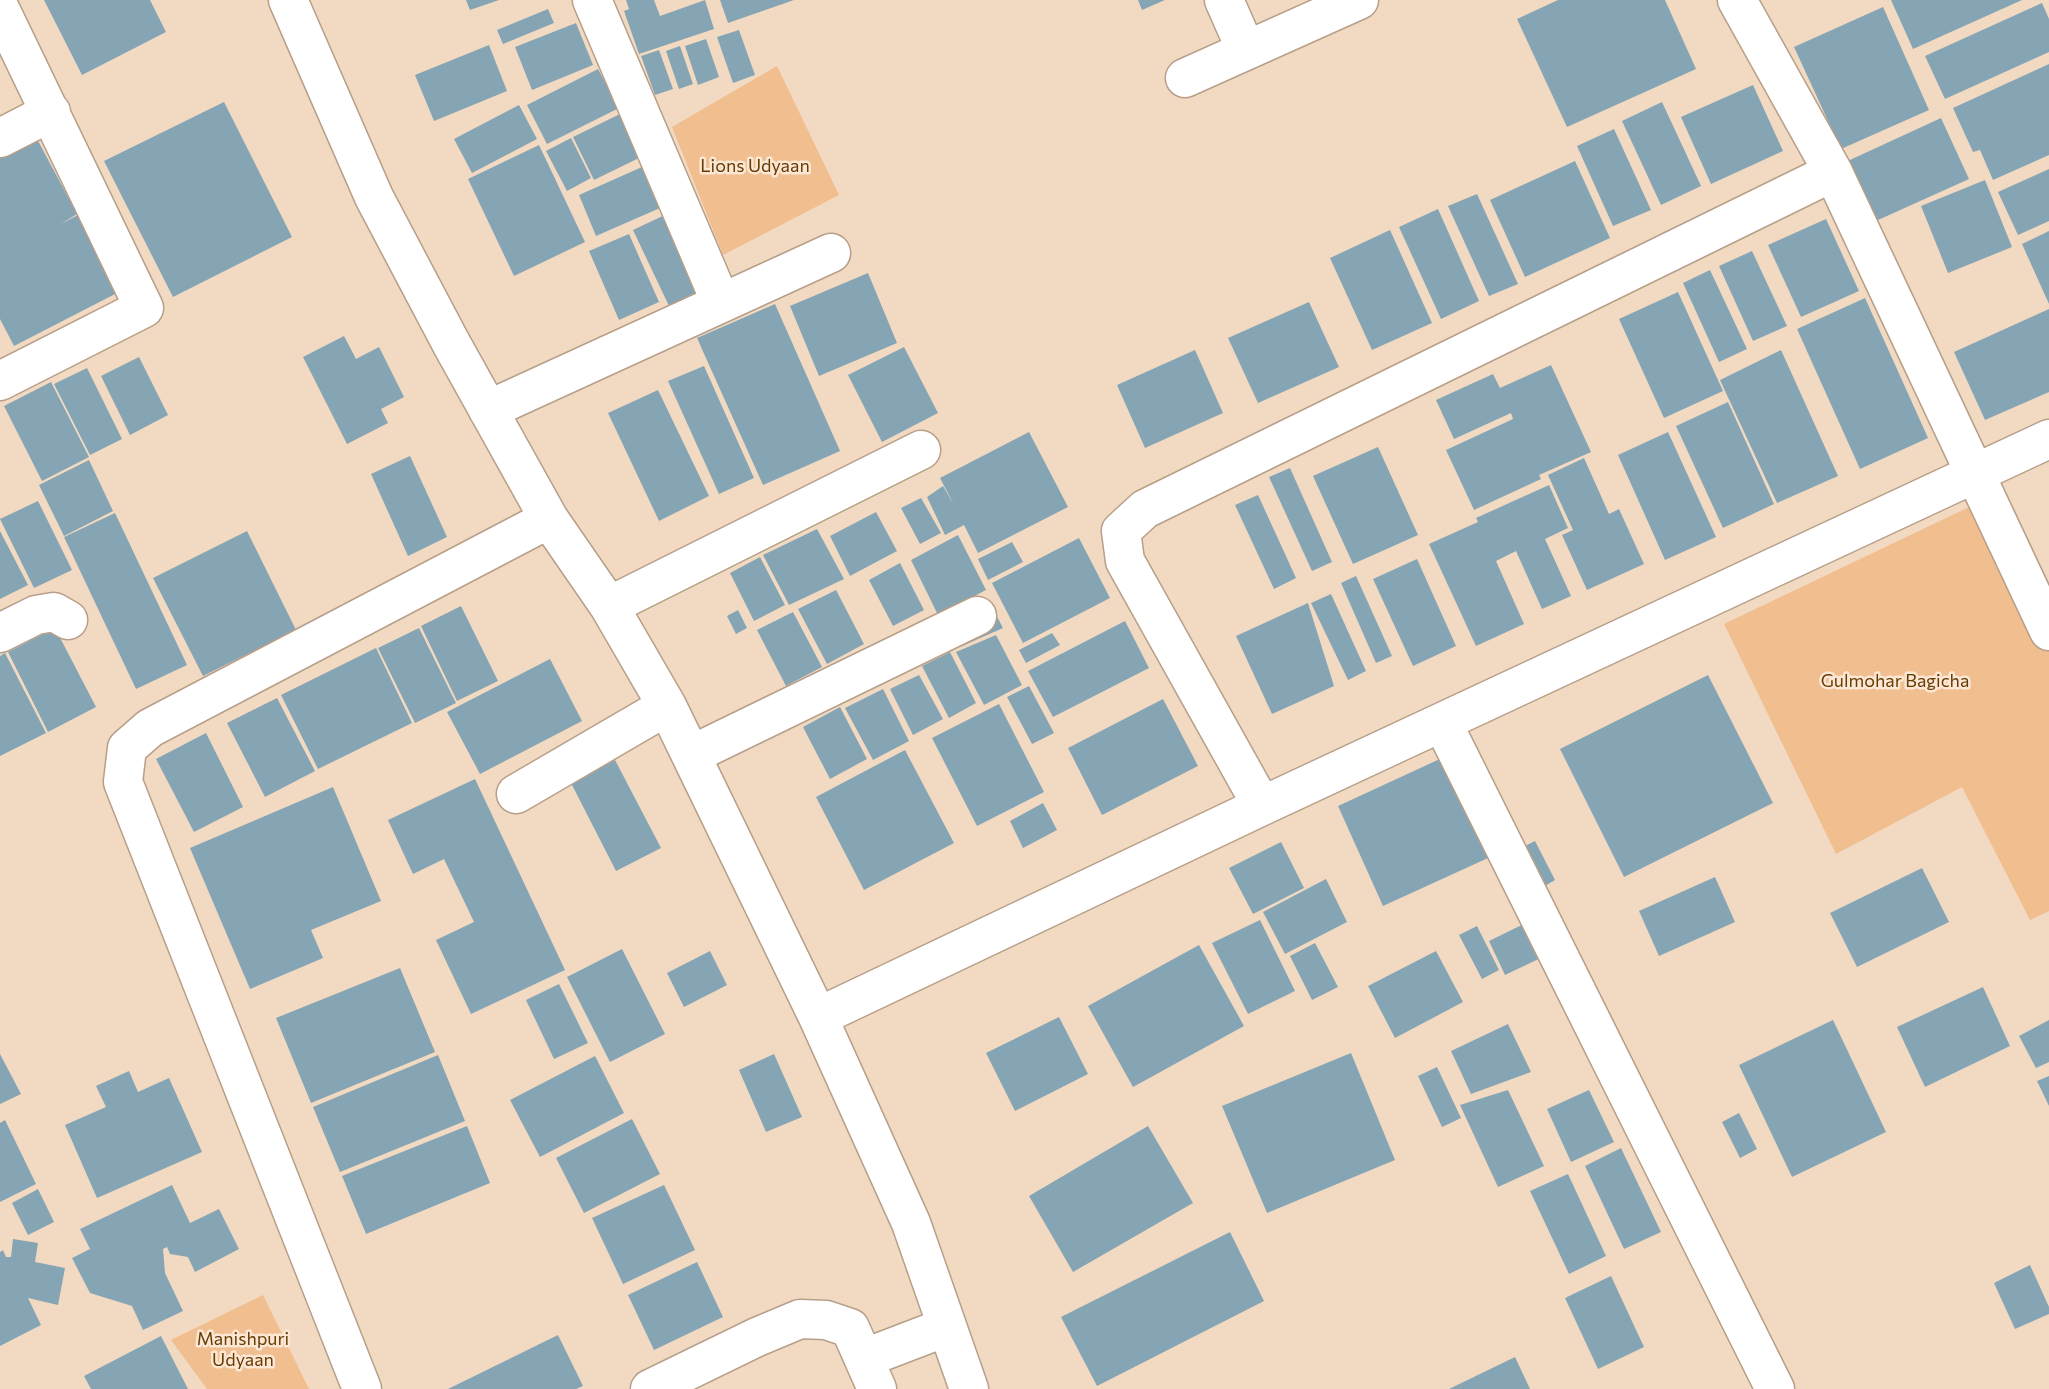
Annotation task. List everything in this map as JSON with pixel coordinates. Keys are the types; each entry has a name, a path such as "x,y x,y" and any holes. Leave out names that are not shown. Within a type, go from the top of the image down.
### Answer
{"street":[{"path":"288,0 374,197 488,410 549,519 609,606 667,706 818,1017 911,1223 969,1389"},
{"path":"592,0 721,303"},
{"path":"1224,0 1246,50"},
{"path":"1185,78 1359,0"},
{"path":"1738,0 1833,172 2049,631"},
{"path":"0,9 144,308 0,381"},
{"path":"0,138 51,113"},
{"path":"1262,806 1125,561 1121,531 1145,509 1833,172"},
{"path":"488,410 831,253"},
{"path":"818,1017 1262,806 2049,439"},
{"path":"609,606 921,450"},
{"path":"362,1389 123,782 127,748 150,728 549,519"},
{"path":"0,633 36,615 54,612 68,620"},
{"path":"691,755 977,616"},
{"path":"516,794 667,706"},
{"path":"1442,722 1775,1389"},
{"path":"649,1389 800,1319 826,1320 850,1328 871,1374 946,1327"}],"green space":[{"name":"Lions Udyaan","path":"777,66 839,195 723,255 672,127"},
{"name":"Gulmohar Bagicha","path":"1988,498 2049,621 2049,911 2030,920 1962,787 1836,854 1724,624"},
{"name":"Manishpuri Udyaan","path":"263,1295 309,1389 207,1389 171,1340"}],"building":[{"path":"44,0 150,0 166,32 82,75"},
{"path":"466,0 499,0 470,10"},
{"path":"626,0 654,0 660,16 705,0 714,29 639,54 624,11 629,9"},
{"path":"720,0 794,0 728,23"},
{"path":"1138,0 1165,0 1142,10"},
{"path":"1558,0 1665,0 1696,69 1567,127 1517,19"},
{"path":"1891,0 2022,0 1913,49"},
{"path":"2042,3 2049,19 2049,52 1945,99 1925,56"},
{"path":"1883,7 1929,110 1841,149 1794,47"},
{"path":"548,9 554,23 503,44 497,30"},
{"path":"576,23 593,65 532,90 515,47"},
{"path":"739,30 755,75 733,83 717,37"},
{"path":"706,39 719,77 698,85 685,46"},
{"path":"489,45 507,91 434,121 415,75"},
{"path":"680,46 693,84 679,89 666,51"},
{"path":"659,50 673,89 655,95 641,56"},
{"path":"2049,64 2049,155 1993,180 1980,150 1973,152 1953,108"},
{"path":"598,69 619,108 547,144 527,105"},
{"path":"1753,85 1783,151 1711,184 1681,117"},
{"path":"224,102 292,237 173,297 104,161"},
{"path":"1662,102 1701,186 1661,205 1622,121"},
{"path":"519,105 537,139 472,173 454,139"},
{"path":"620,114 641,157 594,180 573,137"},
{"path":"1941,118 1969,179 1867,225 1839,165"},
{"path":"1614,129 1651,210 1613,226 1577,146"},
{"path":"36,137 77,214 61,224 78,215 117,293 14,346 0,319 0,156"},
{"path":"571,138 591,178 567,191 546,151"},
{"path":"539,145 585,242 514,276 468,179"},
{"path":"1575,161 1610,238 1525,277 1490,200"},
{"path":"642,167 660,208 596,236 579,195"},
{"path":"2049,169 2049,221 2018,235 1998,192"},
{"path":"1985,180 2012,247 1948,273 1921,206"},
{"path":"1477,194 1518,284 1489,296 1448,206"},
{"path":"1438,209 1479,301 1441,319 1399,227"},
{"path":"669,213 704,289 669,306 633,230"},
{"path":"1826,219 1859,291 1801,317 1768,245"},
{"path":"1390,230 1432,323 1372,350 1330,258"},
{"path":"2049,231 2049,304 2022,244"},
{"path":"629,234 659,302 619,320 589,251"},
{"path":"1752,251 1787,326 1753,341 1719,266"},
{"path":"1710,270 1747,349 1719,362 1683,283"},
{"path":"868,273 897,343 819,376 790,306"},
{"path":"1678,292 1723,391 1664,418 1619,319"},
{"path":"1865,298 1928,438 1860,469 1797,329"},
{"path":"1309,302 1339,367 1258,403 1228,338"},
{"path":"775,304 840,451 763,485 697,338"},
{"path":"2049,309 2049,392 1985,420 1954,352"},
{"path":"344,336 356,359 379,347 404,397 381,409 388,423 347,444 303,357"},
{"path":"904,347 938,413 882,442 848,375"},
{"path":"1195,350 1223,413 1145,448 1117,385"},
{"path":"1781,350 1838,476 1777,503 1720,380"},
{"path":"139,357 168,415 130,435 101,376"},
{"path":"1551,365 1591,452 1539,475 1541,479 1474,510 1446,450 1513,419 1511,413 1454,439 1436,400 1493,374 1500,388"},
{"path":"704,366 754,478 719,494 668,381"},
{"path":"87,368 122,439 90,455 54,384"},
{"path":"51,382 89,457 42,481 4,406"},
{"path":"658,390 709,496 659,521 608,413"},
{"path":"1728,402 1774,504 1723,528 1676,426"},
{"path":"1029,432 1068,507 978,553 964,525 945,535 927,497 943,486 954,505 940,478"},
{"path":"1668,432 1716,537 1665,560 1618,455"},
{"path":"1378,447 1418,535 1353,564 1313,476"},
{"path":"410,456 447,537 408,556 371,474"},
{"path":"1584,458 1609,514 1619,509 1644,564 1587,590 1562,535 1573,530 1548,475"},
{"path":"89,460 113,511 64,536 39,485"},
{"path":"1290,468 1332,562 1312,571 1269,477"},
{"path":"1549,485 1568,528 1545,539 1571,596 1542,609 1516,551 1496,561 1524,624 1476,646 1429,544 1478,522 1476,518"},
{"path":"1258,495 1296,578 1274,589 1235,505"},
{"path":"921,498 941,533 920,544 901,508"},
{"path":"38,501 72,570 34,588 0,519"},
{"path":"876,512 897,551 850,576 830,536"},
{"path":"115,513 187,665 136,689 64,537"},
{"path":"817,529 844,579 789,605 763,555"},
{"path":"0,531 28,585 0,599"},
{"path":"247,531 296,630 203,676 153,578"},
{"path":"958,535 986,590 938,615 911,560"},
{"path":"1079,538 1110,598 1023,643 992,583"},
{"path":"1012,542 1023,562 988,580 978,559"},
{"path":"760,557 785,605 754,621 730,573"},
{"path":"1417,559 1456,646 1413,666 1373,579"},
{"path":"900,563 924,610 893,626 869,580"},
{"path":"1356,576 1392,656 1376,663 1341,583"},
{"path":"836,590 864,644 827,664 798,609"},
{"path":"1331,594 1366,671 1348,680 1311,603"},
{"path":"1308,603 1334,686 1272,714 1236,636"},
{"path":"461,606 498,681 457,701 421,626"},
{"path":"993,609 1003,628 960,647 951,631"},
{"path":"738,610 747,628 736,634 727,616"},
{"path":"793,612 822,667 786,686 757,630"},
{"path":"1125,621 1149,668 1053,717 1028,671"},
{"path":"55,628 96,707 48,732 8,652"},
{"path":"419,628 456,703 415,723 378,648"},
{"path":"1052,633 1060,645 1026,663 1019,650"},
{"path":"996,635 1022,685 984,705 956,652"},
{"path":"376,648 412,723 318,769 281,695"},
{"path":"950,652 976,703 949,718 922,666"},
{"path":"5,653 46,733 0,756 0,656"},
{"path":"550,659 582,721 480,774 447,712"},
{"path":"919,675 943,719 913,735 890,689"},
{"path":"1708,675 1773,803 1624,877 1560,749"},
{"path":"1029,686 1054,733 1032,744 1007,697"},
{"path":"883,689 909,741 873,760 845,708"},
{"path":"277,698 315,771 265,797 227,723"},
{"path":"1163,699 1198,766 1102,815 1068,748"},
{"path":"999,704 1044,792 977,826 932,738"},
{"path":"840,707 867,759 830,779 803,727"},
{"path":"206,733 243,807 194,832 156,759"},
{"path":"905,750 954,843 864,890 816,797"},
{"path":"1442,758 1488,858 1383,906 1338,806"},
{"path":"615,760 661,848 616,871 571,783"},
{"path":"475,779 565,970 471,1014 436,940 474,922 444,859 413,874 388,820"},
{"path":"333,787 381,901 311,930 323,958 250,989 190,848"},
{"path":"1043,803 1057,830 1023,848 1010,821"},
{"path":"1535,841 1555,880 1538,890 1517,850"},
{"path":"1281,842 1304,888 1253,914 1229,868"},
{"path":"1922,868 1949,922 1857,967 1830,913"},
{"path":"1715,877 1735,922 1659,956 1639,911"},
{"path":"1326,879 1347,922 1285,954 1263,912"},
{"path":"1260,920 1295,991 1248,1014 1212,943"},
{"path":"1532,920 1549,954 1505,975 1489,941"},
{"path":"1477,926 1499,970 1482,979 1459,935"},
{"path":"1315,943 1338,987 1312,1000 1290,956"},
{"path":"1199,945 1244,1026 1133,1087 1088,1006"},
{"path":"622,949 665,1034 610,1062 567,977"},
{"path":"710,951 727,985 684,1007 667,973"},
{"path":"1436,951 1463,1002 1395,1038 1368,986"},
{"path":"400,968 435,1052 311,1103 276,1018"},
{"path":"559,984 588,1043 554,1059 526,1000"},
{"path":"1983,987 2010,1046 1925,1087 1897,1027"},
{"path":"1059,1017 1088,1074 1015,1111 986,1053"},
{"path":"1833,1020 1886,1132 1792,1177 1739,1065"},
{"path":"2049,1020 2049,1062 2036,1068 2019,1036"},
{"path":"1508,1024 1531,1072 1471,1094 1451,1051"},
{"path":"1351,1053 1395,1160 1267,1213 1222,1106"},
{"path":"0,1054 21,1094 0,1104"},
{"path":"774,1054 802,1117 766,1132 739,1070"},
{"path":"438,1055 465,1121 340,1172 313,1107"},
{"path":"595,1056 624,1113 540,1157 510,1100"},
{"path":"1437,1067 1461,1118 1442,1127 1418,1076"},
{"path":"129,1071 138,1092 169,1078 202,1152 97,1198 65,1125 106,1107 96,1086"},
{"path":"2049,1076 2049,1106 2037,1081"},
{"path":"1508,1090 1544,1166 1498,1187 1460,1105"},
{"path":"1589,1090 1614,1142 1571,1162 1547,1109"},
{"path":"1739,1113 1757,1149 1740,1158 1722,1122"},
{"path":"632,1119 660,1174 584,1213 556,1158"},
{"path":"5,1120 36,1184 0,1202 0,1123"},
{"path":"467,1126 490,1183 366,1234 342,1176"},
{"path":"1148,1126 1193,1203 1073,1272 1029,1196"},
{"path":"1621,1148 1661,1232 1624,1249 1585,1166"},
{"path":"1568,1174 1606,1256 1569,1274 1530,1191"},
{"path":"172,1185 190,1223 219,1209 239,1249 195,1272 188,1257 170,1254 167,1247 163,1249 165,1273 183,1311 143,1330 132,1306 90,1293 72,1258 90,1249 80,1229"},
{"path":"664,1185 695,1250 623,1284 592,1218"},
{"path":"38,1189 54,1222 28,1235 12,1203"},
{"path":"1230,1232 1264,1301 1097,1386 1061,1317"},
{"path":"13,1239 38,1243 35,1262 65,1268 58,1305 28,1298 41,1325 0,1346 0,1252 3,1250 6,1257 11,1257"},
{"path":"697,1262 723,1317 654,1350 628,1295"},
{"path":"2030,1265 2049,1307 2049,1314 2015,1329 1994,1283"},
{"path":"1611,1276 1644,1347 1598,1369 1565,1298"},
{"path":"558,1335 583,1386 576,1389 448,1389"},
{"path":"161,1336 188,1389 91,1389 84,1376"},
{"path":"1515,1357 1530,1389 1449,1389"}]}
